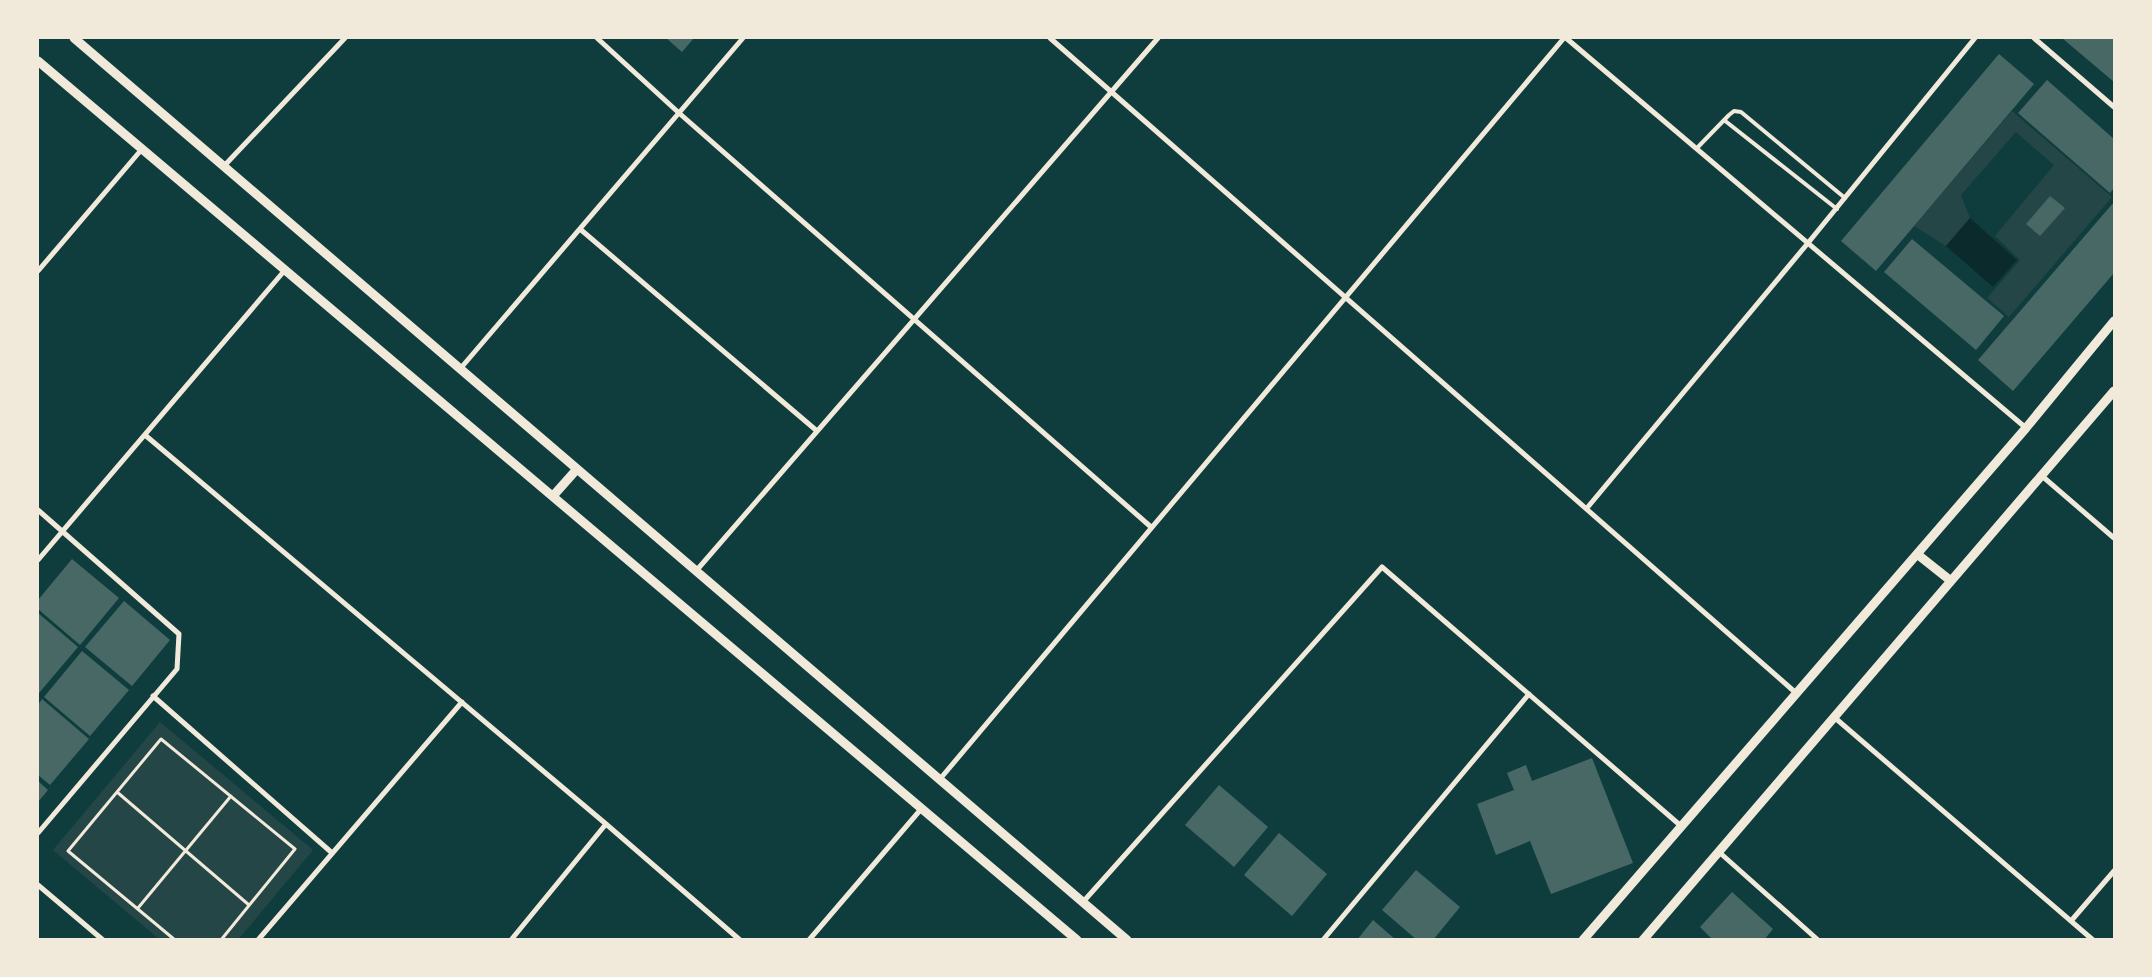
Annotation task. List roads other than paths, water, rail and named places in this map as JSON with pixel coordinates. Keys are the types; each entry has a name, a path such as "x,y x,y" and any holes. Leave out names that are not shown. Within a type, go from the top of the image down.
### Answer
{"street":[{"path":"74,38 1127,940"},
{"path":"224,166 345,38"},
{"path":"596,38 1151,527"},
{"path":"460,368 743,38"},
{"path":"1050,38 1796,693"},
{"path":"696,571 1158,38"},
{"path":"940,779 1344,296 1565,38 2026,428"},
{"path":"1587,508 1808,243 1975,38"},
{"path":"2034,38 2114,108"},
{"path":"38,60 1078,940"},
{"path":"38,271 142,149"},
{"path":"580,229 817,431"},
{"path":"38,560 285,270"},
{"path":"1583,940 2026,428 2114,321"},
{"path":"1643,940 2114,391"},
{"path":"145,434 606,824 740,940"},
{"path":"553,496 577,468"},
{"path":"2042,476 2114,538"},
{"path":"38,510 180,634 177,669 38,833"},
{"path":"1917,554 1951,581"},
{"path":"1083,902 1382,567 1681,826"},
{"path":"1323,940 1528,694"},
{"path":"153,696 331,852"},
{"path":"258,940 331,852 462,702"},
{"path":"1834,717 2093,940"},
{"path":"810,940 922,808"},
{"path":"511,940 606,824"},
{"path":"1719,852 1818,940"},
{"path":"2071,921 2114,871"},
{"path":"38,885 103,940"}],"lane":[{"path":"1696,148 1734,111 1741,112 1845,198"},
{"path":"1724,120 1836,209"}]}
